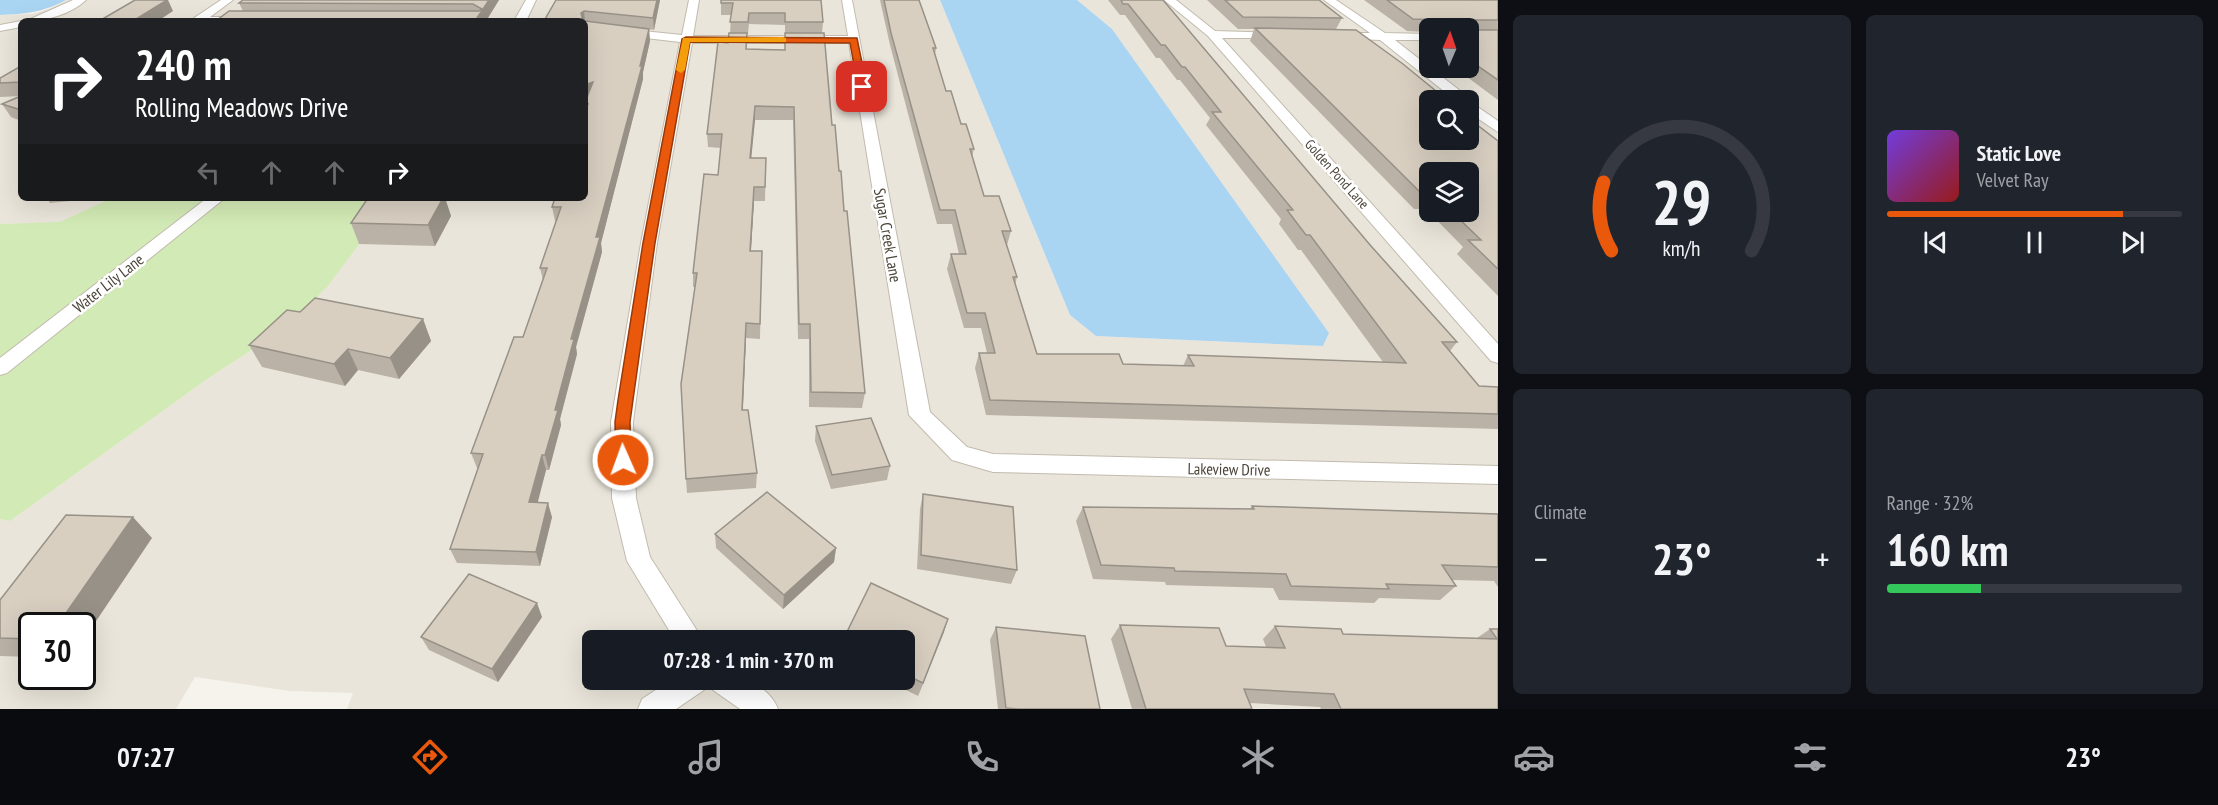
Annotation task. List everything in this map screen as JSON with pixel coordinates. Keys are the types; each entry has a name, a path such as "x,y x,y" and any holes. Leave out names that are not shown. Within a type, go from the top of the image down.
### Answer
{"street":[{"path":"40,18 81,0"},
{"path":"200,18 228,0"},
{"path":"522,18 531,0"},
{"path":"684,630 639,561 624,498 622,422 649,243 694,0"},
{"name":"Sugar Creek Lane","path":"847,0 920,415 960,454"},
{"name":"Golden Pond Lane","path":"1169,0 1212,34 1498,356"},
{"path":"1329,0 1382,36 1450,90"},
{"path":"0,28 18,25"},
{"path":"588,28 686,39 854,40"},
{"path":"1212,34 1291,35"},
{"path":"1325,35 1419,37"},
{"path":"1479,113 1498,128"},
{"name":"Water Lily Lane","path":"0,368 212,201"},
{"name":"Lakeview Drive","path":"960,454 993,463 1498,475"},
{"path":"652,709 680,690"},
{"path":"737,690 764,709"}],"shaded area":[{"path":"66,0 940,0 1070,315 1096,336 1323,346 1329,333 1112,29 1077,0 1498,0 1498,709 347,709 353,693 290,691 195,677 176,709 0,709 0,519 10,521 210,377 284,329 366,235 365,201 588,201 588,18 18,18 18,201 106,201 60,223 0,224 0,15 33,14"}],"green space":[{"path":"106,201 365,201 366,235 327,287 284,329 210,377 10,521 0,519 0,224 60,222"}],"water":[{"path":"0,0 66,0 34,12 0,15"},
{"path":"940,0 1077,0 1112,29 1329,333 1323,346 1096,336 1070,315"}],"building":[{"path":"135,0 167,0 138,18 104,18"},
{"path":"243,0 489,0 477,18 220,18 229,11 479,11 482,9 473,4 239,3"},
{"path":"556,0 657,0 653,18 584,11 581,13 582,18 546,18"},
{"path":"721,0 821,0 823,22 785,22 785,13 749,13 748,22 730,22 733,3 721,3"},
{"path":"884,0 919,0 936,48 933,48 946,91 951,91 961,124 966,124 974,149 970,149 984,196 999,196 1011,231 1002,231 1017,277 1013,277 1037,354 1119,354 1123,364 1194,366 1188,355 1406,363 1310,235 1306,235 1287,210 1293,210 1212,112 1221,112 1185,67 1182,67 1165,45 1161,45 1128,4 1123,4 1121,0 1163,0 1371,246 1457,342 1442,342 1479,386 1498,387 1498,414 990,400 979,353 995,353 985,313 967,313 951,254 966,254 955,210 940,210"},
{"path":"1225,0 1319,0 1342,18 1243,17"},
{"path":"1387,0 1498,0 1498,20 1413,19"},
{"path":"588,21 649,29 640,66 642,66 596,237 600,237 571,339 574,339 555,410 558,410 529,502 548,503 536,552 450,549 483,454 471,453 514,337 523,337 547,268 540,268 561,207 552,207 554,201 588,201 588,94 593,82 588,84"},
{"path":"1255,28 1356,30 1403,64 1435,90 1419,90 1419,150 1479,150 1479,126 1498,141 1498,269 1468,240 1481,240 1462,222 1479,222 1479,162 1419,162 1419,191"},
{"path":"1479,30 1498,30 1498,80 1479,67"},
{"path":"729,33 747,33 746,49 785,50 785,33 824,33 832,125 835,125 844,211 847,211 865,393 811,392 810,324 799,324 794,107 755,106 750,158 766,158 765,187 754,187 750,251 762,251 760,324 746,323 742,410 748,410 757,473 686,479 681,384 697,273 693,273 704,174 718,175 722,134 707,134 718,42 728,43"},
{"path":"18,68 18,82 0,83 0,78"},
{"path":"18,97 18,109 2,104"},
{"path":"366,201 441,201 428,225 351,223"},
{"path":"315,298 423,319 390,358 348,349 334,364 249,345 287,310 300,312"},
{"path":"871,418 890,466 832,475 816,426"},
{"path":"767,492 836,548 784,595 715,534"},
{"path":"923,494 1013,507 1017,570 921,555"},
{"path":"1252,506 1498,514 1498,567 1442,565 1456,586 1386,584 1389,589 1291,586 1286,574 1175,571 1174,568 1101,565 1083,507 1254,509"},
{"path":"66,515 133,517 67,612 18,612 18,639 0,638 0,600"},
{"path":"469,574 537,603 492,669 421,637"},
{"path":"871,583 948,619 923,683 915,679 915,630 848,630"},
{"path":"1120,625 1219,628 1226,646 1285,648 1275,626 1341,629 1343,634 1497,639 1490,629 1498,629 1498,709 1341,709 1334,694 1244,689 1252,709 1146,709"},
{"path":"996,627 1085,636 1100,709 1006,708"}],"slow traffic":[{"path":"681,70 686,39 783,40"}],"route":[{"path":"623,460 622,422 649,243 686,39 854,40 862,87"}]}
